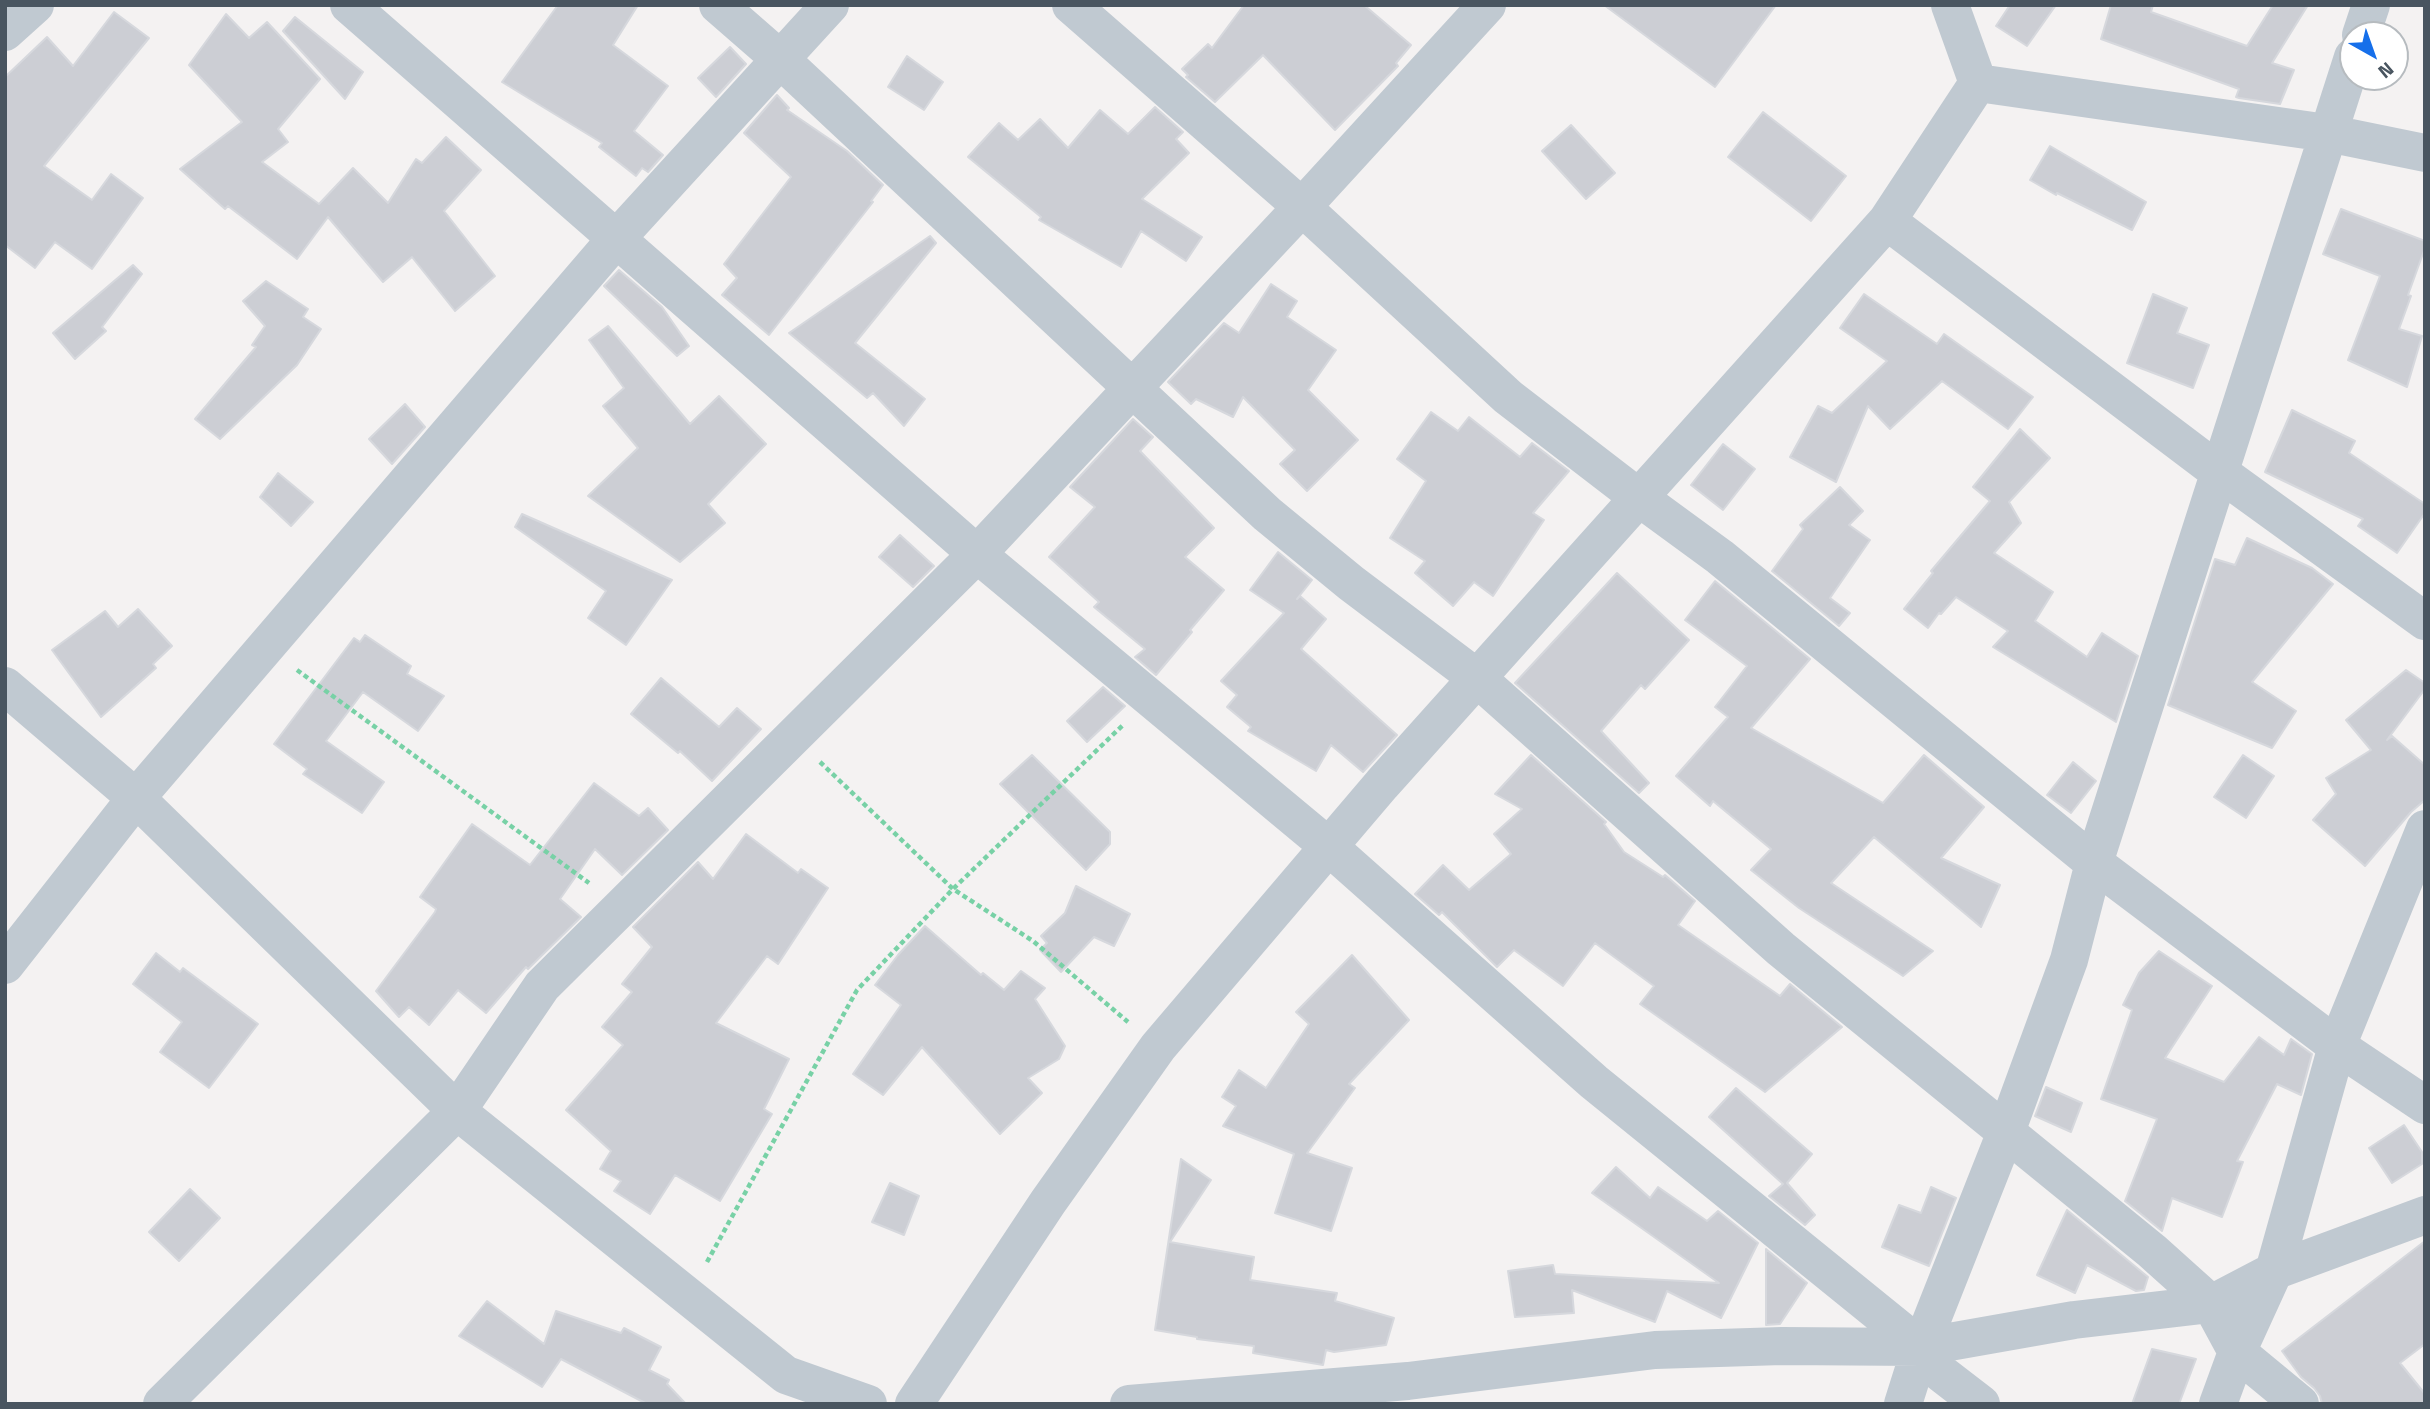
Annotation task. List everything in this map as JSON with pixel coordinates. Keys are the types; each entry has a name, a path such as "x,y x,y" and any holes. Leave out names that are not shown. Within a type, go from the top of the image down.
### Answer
{"street":[{"path":"5,32 35,5"},
{"path":"349,5 977,554 1328,846 1594,1082 1921,1347 1942,1374 1982,1404"},
{"path":"718,5 780,59 1268,514 1351,583 1477,678 1781,949 2152,1251 2211,1304 2237,1352 2300,1404"},
{"path":"5,965 136,798 616,239 830,5"},
{"path":"1071,5 1301,208 1508,397 1720,556 2094,863 2337,1046 2425,1105"},
{"path":"162,1404 457,1111 542,986 977,554 1487,5"},
{"path":"1950,5 1978,83"},
{"path":"1978,83 2327,134 2425,153"},
{"path":"914,1404 1048,1202 1158,1047 1328,846 1887,221 1978,83"},
{"path":"1903,1404 1921,1347 2006,1132 2069,960 2094,863 2342,91"},
{"path":"1887,221 2219,472 2425,621"},
{"path":"5,687 136,798 457,1111 786,1375 868,1404"},
{"path":"2218,1404 2237,1352 2274,1271 2337,1046 2425,829"},
{"path":"1129,1404 1408,1381 1449,1389 1655,1350 1782,1346 1921,1347 2074,1321 2211,1304 2274,1271 2425,1215"}],"path":[{"path":"266,647 621,907"},
{"path":"687,1297 858,990 953,889 1150,698"},
{"path":"792,735 953,889 1033,941 1158,1047"}],"building":[{"path":"558,5 638,5 613,45 668,86 634,131 663,155 648,172 642,168 636,176 599,147 602,143 502,82"},
{"path":"1244,5 1364,5 1411,45 1396,63 1398,66 1335,130 1263,55 1215,102 1186,77 1188,75 1182,69 1208,44 1212,48"},
{"path":"1604,5 1776,5 1715,87"},
{"path":"2010,5 2056,5 2027,46 1996,26"},
{"path":"2111,5 2153,5 2151,12 2247,46 2273,5 2308,5 2272,63 2294,70 2280,104 2236,97 2239,89 2101,39"},
{"path":"114,12 149,38 44,166 92,200 111,174 143,198 92,269 55,242 35,268 5,245 5,77 47,37 73,66"},
{"path":"226,14 249,38 267,22 320,79 278,129 288,142 262,162 319,204 353,168 388,203 416,159 422,163 446,137 481,170 444,211 495,276 455,311 412,257 383,282 328,217 297,259 228,206 225,209 180,169 242,122 189,65"},
{"path":"295,17 363,72 345,99 283,31"},
{"path":"730,47 746,64 716,97 698,78"},
{"path":"907,56 943,82 924,110 888,87"},
{"path":"777,95 789,108 787,110 847,151 883,185 871,201 873,202 769,335 722,295 737,278 724,264 791,177 744,133"},
{"path":"1155,107 1183,132 1176,139 1189,153 1142,199 1202,237 1186,261 1141,231 1121,267 1039,220 1041,217 968,157 999,123 1018,140 1040,119 1068,148 1100,110 1128,134"},
{"path":"1763,112 1846,176 1811,221 1728,157"},
{"path":"1571,125 1615,173 1586,199 1542,151"},
{"path":"2050,146 2146,202 2132,230 2030,180"},
{"path":"2341,209 2425,241 2425,248 2408,295 2411,296 2399,329 2422,336 2407,387 2348,360 2380,276 2323,254"},
{"path":"930,236 936,243 855,343 925,399 904,426 873,393 867,398 789,333"},
{"path":"133,265 142,274 102,327 106,331 75,359 53,333"},
{"path":"619,270 662,307 689,346 677,356 604,286"},
{"path":"266,281 308,309 303,317 321,329 297,365 220,439 195,419 256,347 252,345 265,326 243,301"},
{"path":"1271,284 1297,301 1287,317 1336,350 1308,390 1358,440 1307,491 1280,464 1295,450 1243,397 1233,417 1196,399 1191,404 1168,382 1224,323 1239,333"},
{"path":"1864,294 1937,344 1944,334 2033,397 2008,429 1942,381 1890,429 1868,406 1836,482 1790,457 1818,406 1832,413 1887,361 1840,328"},
{"path":"2153,294 2187,308 2177,333 2209,345 2193,388 2127,363"},
{"path":"608,326 690,424 719,396 766,444 708,504 725,523 680,562 588,496 638,448 603,406 624,388 589,340"},
{"path":"405,404 425,427 392,464 369,439"},
{"path":"2292,410 2355,441 2349,453 2425,504 2425,513 2397,553 2358,526 2363,519 2265,472"},
{"path":"1431,412 1458,431 1469,417 1520,457 1532,443 1569,471 1533,513 1544,520 1493,596 1474,582 1453,606 1415,573 1425,561 1390,538 1426,481 1397,459"},
{"path":"1133,419 1153,437 1140,451 1214,528 1185,557 1224,590 1156,675 1135,657 1145,649 1094,607 1099,602 1049,557 1095,507 1070,487"},
{"path":"2020,429 2050,458 2009,502 2021,523 1994,553 2053,592 2035,621 2087,657 2102,633 2138,656 2116,722 1993,647 2008,631 1956,597 1928,628 1904,609 1933,573 1931,571 1990,501 1973,487"},
{"path":"1723,444 1755,469 1723,510 1691,485"},
{"path":"278,473 313,502 291,526 260,497"},
{"path":"1840,487 1863,511 1849,525 1870,540 1830,598 1850,613 1839,626 1772,571 1803,529 1800,525"},
{"path":"522,514 672,580 626,645 588,618 606,591 515,527"},
{"path":"900,535 934,566 913,587 879,557"},
{"path":"2247,538 2312,568 2333,584 2252,682 2296,711 2272,748 2168,705 2215,559 2235,565"},
{"path":"1278,552 1312,580 1297,599 1300,596 1326,619 1301,649 1397,735 1363,772 1331,745 1316,771 1248,731 1251,727 1227,707 1237,695 1221,681 1284,613 1250,590"},
{"path":"1617,573 1689,640 1645,689 1641,685 1601,731 1649,783 1639,793 1515,683"},
{"path":"1715,581 1810,659 1751,728 1883,803 1924,755 1984,807 1941,858 2000,885 1981,927 1874,837 1831,883 1933,951 1903,976 1799,908 1751,870 1771,849 1713,801 1710,806 1676,776 1728,717 1715,707 1747,666 1685,620"},
{"path":"138,609 172,646 153,664 156,668 101,717 52,650 105,611 118,627"},
{"path":"365,635 411,666 407,674 444,696 418,731 363,692 326,741 384,782 362,813 303,774 307,769 274,744 354,638 360,642"},
{"path":"2406,670 2425,683 2425,689 2387,740 2392,736 2425,765 2425,800 2411,812 2365,866 2313,820 2336,794 2326,778 2371,750 2346,720"},
{"path":"661,678 719,727 737,708 761,729 712,781 680,751 678,753 631,714"},
{"path":"1103,687 1125,706 1087,742 1067,721"},
{"path":"1032,755 1110,832 1110,844 1086,870 1000,784"},
{"path":"1531,755 1606,822 1604,824 1624,852 1663,877 1665,875 1695,901 1678,925 1780,996 1790,984 1842,1027 1765,1092 1640,1004 1654,986 1595,943 1563,986 1514,950 1497,967 1442,912 1439,915 1415,894 1443,865 1469,890 1511,854 1494,834 1522,809 1495,794"},
{"path":"2243,755 2274,776 2246,818 2214,797"},
{"path":"2073,762 2096,781 2071,813 2047,795"},
{"path":"594,783 639,816 648,808 668,830 622,875 595,849 560,899 581,917 528,969 526,967 486,1013 458,990 429,1025 409,1007 399,1017 376,991 435,912 436,909 420,897 472,824 530,865"},
{"path":"746,834 798,873 801,869 828,888 778,964 767,956 716,1023 789,1059 764,1109 772,1114 720,1201 675,1175 650,1214 614,1191 621,1181 600,1169 611,1151 566,1110 623,1045 602,1027 632,992 622,984 652,947 633,927 698,862 713,879"},
{"path":"1076,886 1130,914 1114,946 1094,937 1061,972 1040,950 1047,943 1041,936 1065,913"},
{"path":"925,926 981,975 983,973 1004,990 1021,971 1045,988 1035,999 1065,1046 1059,1059 1028,1078 1042,1093 1000,1134 922,1047 883,1095 853,1074 901,1005 875,985"},
{"path":"2159,951 2212,986 2165,1058 2224,1082 2259,1037 2284,1055 2291,1039 2312,1054 2301,1095 2277,1084 2237,1161 2243,1162 2222,1217 2172,1198 2162,1231 2125,1201 2157,1119 2101,1099 2132,1010 2123,1005 2139,973"},
{"path":"156,953 180,972 183,968 258,1024 209,1088 160,1052 182,1022 133,984"},
{"path":"1352,955 1409,1020 1349,1084 1355,1088 1307,1153 1352,1168 1331,1231 1275,1213 1294,1154 1223,1126 1236,1106 1222,1097 1239,1070 1266,1088 1309,1024 1296,1012"},
{"path":"2046,1087 2082,1103 2071,1132 2035,1116"},
{"path":"1736,1088 1812,1154 1787,1183 1815,1215 1805,1225 1769,1196 1783,1184 1709,1117"},
{"path":"2404,1125 2422,1152 2422,1164 2392,1183 2369,1148"},
{"path":"1181,1159 1211,1180 1170,1242 1254,1257 1250,1280 1337,1293 1335,1301 1394,1318 1386,1345 1334,1352 1326,1350 1323,1365 1253,1353 1254,1346 1197,1339 1155,1330"},
{"path":"1616,1167 1650,1198 1658,1187 1707,1221 1718,1211 1758,1243 1721,1318 1667,1291 1655,1322 1572,1290 1574,1313 1515,1317 1508,1271 1553,1265 1555,1274 1719,1283 1592,1193"},
{"path":"890,1183 919,1196 904,1235 872,1222"},
{"path":"1931,1187 1956,1198 1929,1266 1882,1247 1899,1205 1921,1213"},
{"path":"190,1189 220,1218 179,1261 149,1232"},
{"path":"2067,1210 2148,1277 2144,1290 2136,1291 2087,1265 2075,1293 2037,1275"},
{"path":"2425,1241 2425,1344 2400,1363 2425,1394 2425,1404 2322,1404 2314,1388 2301,1377 2282,1351"},
{"path":"1766,1249 1807,1283 1780,1324 1766,1325"},
{"path":"487,1301 544,1344 556,1311 621,1333 624,1328 661,1347 649,1370 669,1380 667,1384 686,1404 647,1404 561,1359 542,1387 459,1336"},
{"path":"2152,1349 2196,1359 2179,1404 2132,1404"}]}
